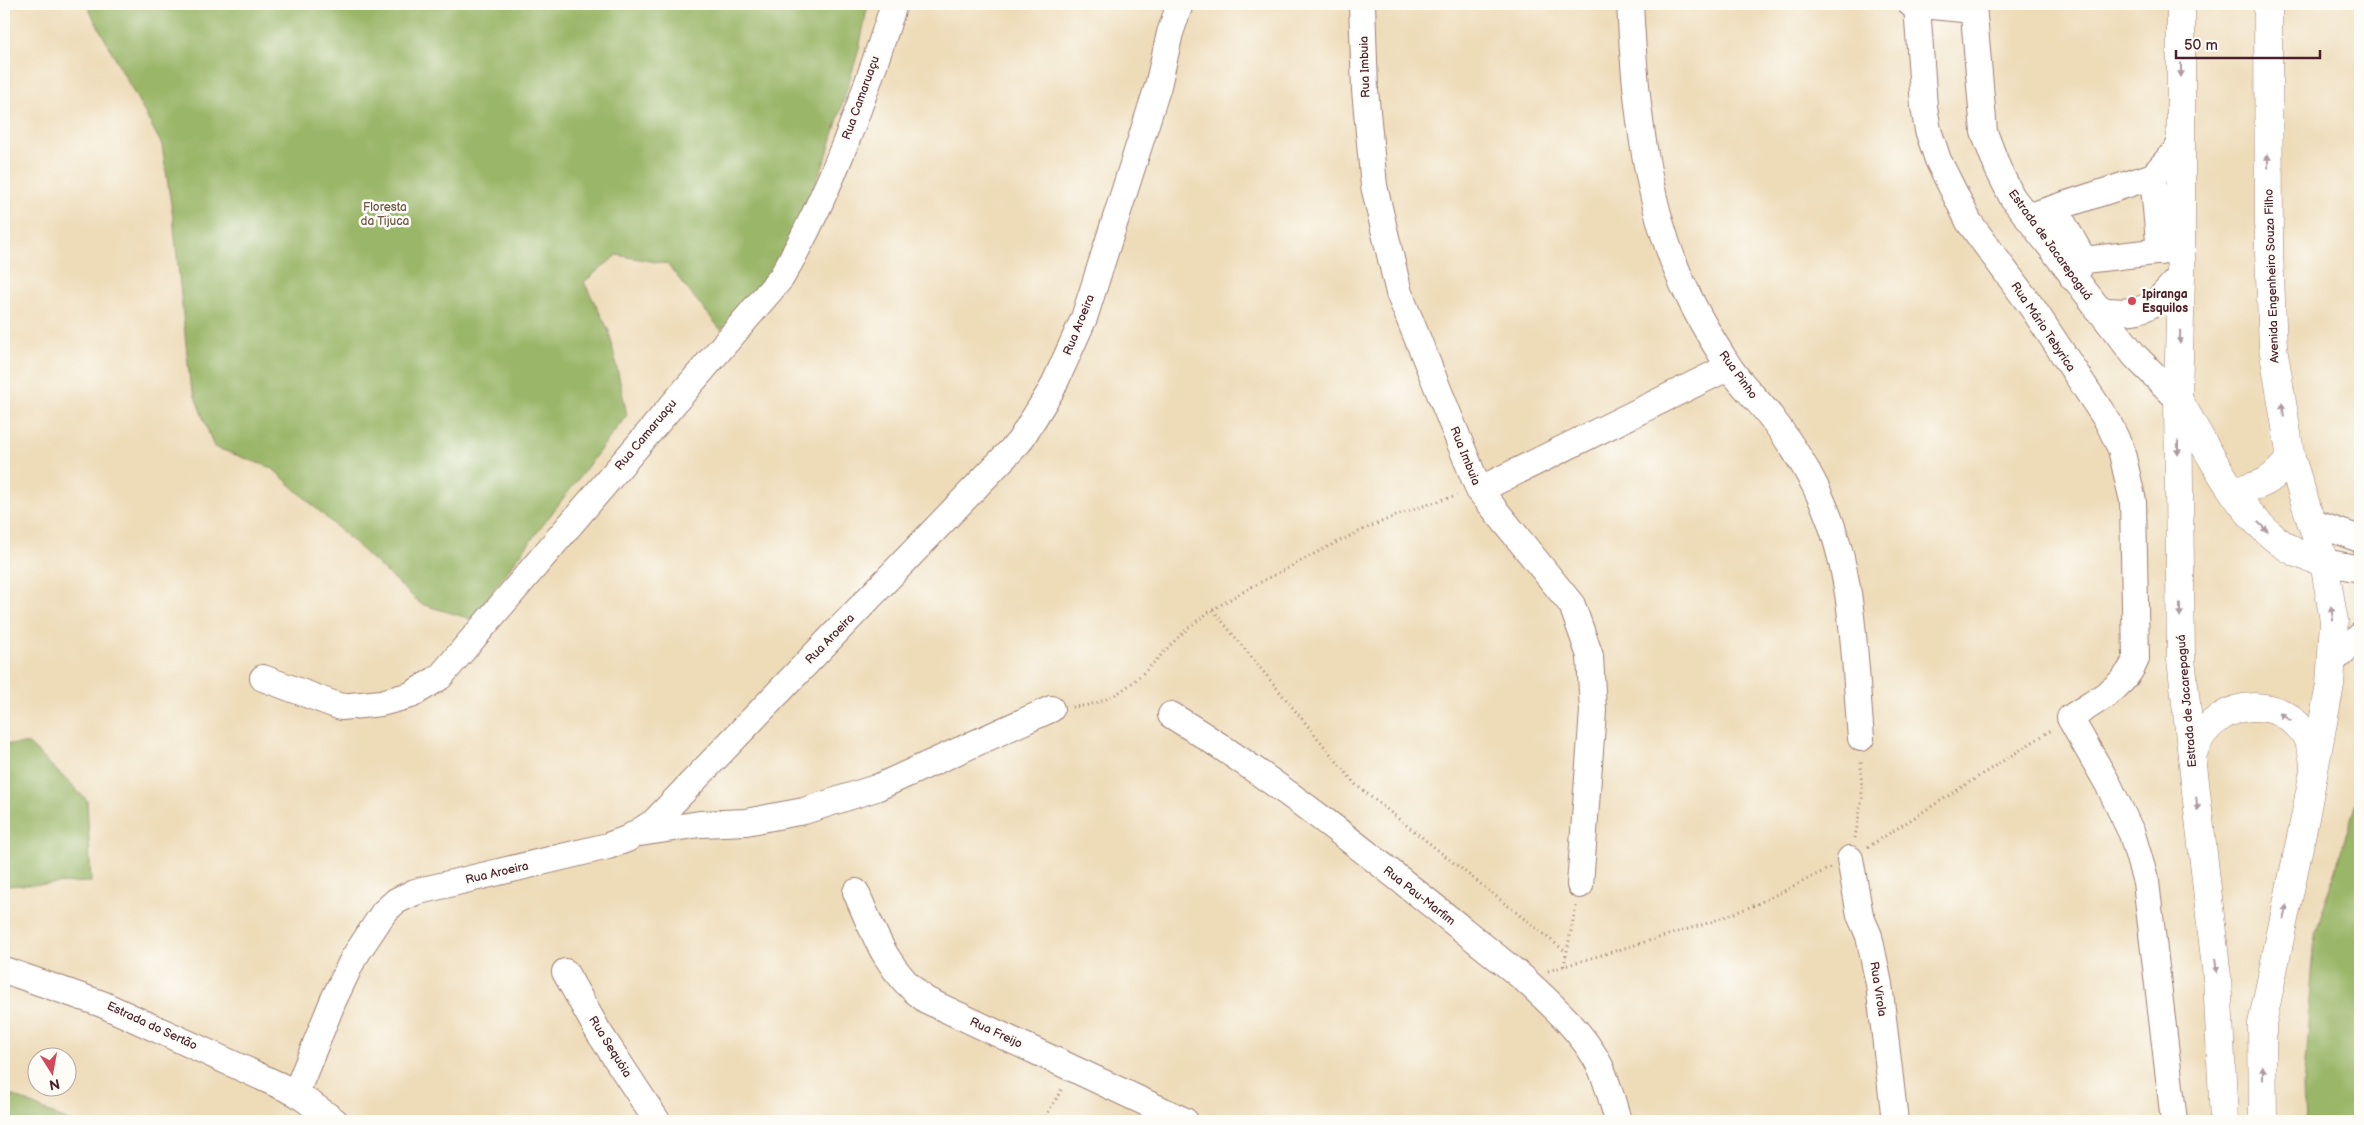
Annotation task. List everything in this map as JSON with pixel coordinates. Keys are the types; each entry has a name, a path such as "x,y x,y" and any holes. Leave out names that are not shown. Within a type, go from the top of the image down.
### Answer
{"main road":[{"path":"2181,4 2181,145 2174,259 2178,399 2246,510 2273,537 2296,553 2324,562"},
{"name":"Avenida Engenheiro Souza Filho","path":"2268,4 2269,252 2273,347 2291,458 2324,562 2334,622 2333,661"},
{"name":"Estrada de Jacarepaguá","path":"2178,399 2181,659 2217,977 2224,1121"},
{"path":"2232,489 2250,489 2265,484 2278,474 2291,458"},
{"path":"2263,1121 2262,1024 2314,772 2333,661"},
{"path":"2192,756 2201,734 2218,717 2240,708 2265,708 2277,711 2298,726 2310,747 2314,772"}],"street":[{"name":"Rua Camaruaçu","path":"264,678 341,707 380,703 411,695 440,677 781,278 808,232 829,186 894,4"},
{"name":"Rua Aroeira","path":"296,1093 333,1001 353,959 384,912 396,901 415,892 608,846 638,833 654,822 1019,442 1052,389 1084,318 1158,86 1170,33 1180,4"},
{"name":"Rua Imbuia","path":"1362,4 1365,90 1374,186 1399,293 1479,490 1572,605 1590,656 1593,711 1580,885"},
{"name":"Rua Pinho","path":"1630,4 1635,84 1649,176 1661,220 1688,296 1729,367 1772,418 1795,455 1822,500 1834,534 1848,588 1861,738"},
{"path":"1914,4 1973,7"},
{"name":"Rua Mário Tebyrica","path":"1914,4 1924,107 1928,130 1938,160 1969,222 2034,310 2108,422 2121,449 2133,501 2136,659 2132,671 2122,684 2070,718"},
{"name":"Estrada de Jacarepaguá","path":"1973,7 1984,132 1998,169 2012,197 2028,218 2079,269 2097,310 2135,356 2178,399"},
{"path":"2028,218 2153,176 2181,145"},
{"path":"2055,209 2079,269 2174,259 2153,176"},
{"name":"Estrada de Jacarepaguá","path":"2097,310 2135,312 2149,307 2161,299 2174,259"},
{"path":"1479,490 1729,367"},
{"path":"2311,522 2360,539"},
{"path":"2324,562 2360,569"},
{"path":"2333,661 2360,636"},
{"path":"638,833 700,824 746,822 804,811 876,788 1051,709"},
{"name":"Rua Pau-Marfim","path":"1171,715 1225,747 1273,782 1523,978 1552,1005 1599,1064 1618,1121"},
{"path":"2070,718 2108,784 2132,834 2146,882 2174,1121"},
{"name":"Rua Virola","path":"1850,858 1860,914 1869,936 1879,984 1895,1121"},
{"name":"Rua Freijo","path":"856,892 878,945 893,968 910,988 926,1000 1185,1121"},
{"name":"Estrada do Sertão","path":"4,970 102,1004 296,1093 335,1121"},
{"name":"Rua Sequóia","path":"565,972 598,1031 657,1121"}],"path":[{"path":"1051,709 1080,707 1104,702 1128,688 1169,646 1213,610 1344,538 1422,505 1479,490"},
{"path":"1213,610 1356,785 1566,952"},
{"path":"1523,978 1708,923 1753,906 1850,858 1958,792 2070,718"},
{"path":"1850,858 1862,798 1861,738"},
{"path":"1564,966 1580,885"},
{"path":"1043,1121 1073,1069"}],"green space":[{"name":"Floresta da Tijuca","path":"86,4 868,4 859,49 826,158 784,257 721,330 667,264 617,255 584,282 609,331 627,415 471,619 421,604 272,468 214,447 190,383 173,217 162,145"},
{"path":"4,744 29,744 87,800 91,882 4,886"},
{"path":"2360,789 2360,1121 2305,1121 2303,1088 2315,936"},
{"path":"4,1091 68,1121 4,1121"}],"place":[{"name":"Ipiranga Esquilos","path":"2132,301"}]}
